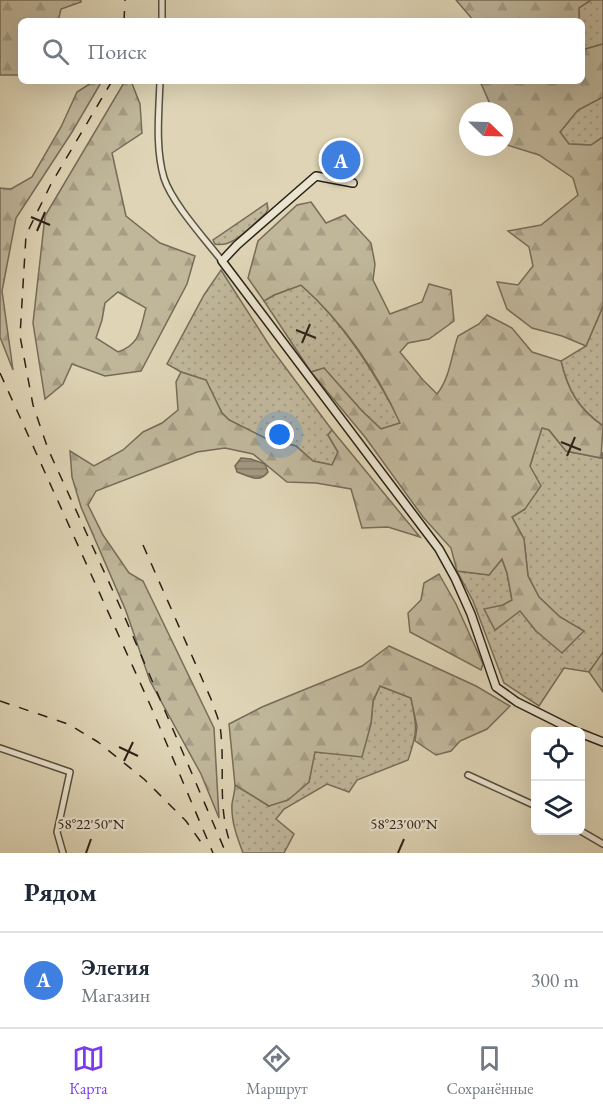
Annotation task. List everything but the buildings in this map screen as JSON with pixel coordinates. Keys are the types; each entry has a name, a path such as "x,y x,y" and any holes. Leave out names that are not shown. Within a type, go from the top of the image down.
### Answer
{"street":[{"path":"162,0 162,18"},
{"path":"160,84 160,159 165,180 179,204 439,549 471,614 496,687 517,702 569,727"},
{"path":"222,261 237,245 316,176 353,183"},
{"path":"585,734 603,742"},
{"path":"0,748 70,772 57,832 63,853"},
{"path":"468,775 531,804"},
{"path":"585,834 603,844"}],"green space":[{"path":"0,0 81,0 81,2 61,9 59,18 18,18 18,75 0,75"},
{"path":"456,0 591,0 579,8 579,18 471,18"},
{"path":"591,0 603,0 603,44 585,49 585,18 579,18 579,8"},
{"path":"603,44 603,97 578,110 560,132 569,144 591,145 603,137 603,306 586,346 562,336 532,328 507,309 497,282 518,285 533,266 529,247 508,231 541,225 578,195 573,178 539,155 513,147 513,102 489,102 481,84 585,84 585,49"},
{"path":"89,84 100,84 16,218 2,291 13,370 0,337 0,188 11,189 32,177 61,127 77,92"},
{"path":"123,84 132,84 140,104 142,133 112,153 126,216 160,243 195,256 187,284 141,371 105,376 72,364 63,384 45,399 33,323 45,216","holes":["118,292 146,308 141,329 131,345 118,352 96,338 105,303"]},
{"path":"603,97 603,137 591,145 569,144 560,132 578,110"},
{"path":"311,202 326,223 345,215 371,243 375,264 373,280 390,314 422,302 429,284 451,290 454,321 429,339 408,343 400,352 437,394 448,374 458,336 479,324 487,315 512,328 532,352 561,361 575,398 603,426 601,458 566,451 549,430 542,428 530,466 541,486 525,509 512,517 524,539 528,576 539,597 560,617 584,631 562,653 536,631 520,611 495,630 484,609 503,605 512,600 502,559 489,575 457,571 451,548 423,517 365,437 311,372 324,368 381,429 400,423 381,385 345,331 301,285 264,301 248,278 258,241 297,205"},
{"path":"267,203 266,213 243,234 229,243 215,244 213,240"},
{"path":"221,270 271,348 332,430 328,435 338,452 332,465 313,461 296,446 267,439 229,420 222,413 206,380 181,372 167,364 204,295"},
{"path":"301,285 331,315 357,349 401,423 381,429 324,368 311,372 264,301"},
{"path":"603,306 603,426 575,398 561,361 586,346"},
{"path":"181,372 206,380 222,413 229,420 267,439 296,446 313,461 332,465 338,452 328,435 332,430 420,537 388,527 362,528 351,489 316,483 287,482 253,454 225,448 197,452 96,491 88,505 103,535 129,573 143,581 214,728 219,818 201,774 150,681 126,611 81,507 72,477 70,451 94,466 123,450 143,432 162,423 178,410 176,382"},
{"path":"542,427 549,430 566,451 602,458 603,452 603,653 589,672 564,668 539,706 504,683 473,601 457,571 489,575 502,559 512,600 503,605 495,630 520,610 536,631 583,631 560,617 539,597 528,576 524,539 512,517 525,509 530,466"},
{"path":"439,574 456,604 483,664 481,670 410,632 408,613 421,600 424,583"},
{"path":"389,646 476,686 510,706 487,729 460,741 451,751 436,755 415,741 417,727 411,698 380,686 373,701 371,724 362,757 315,752 309,782 288,800 269,806 235,785 229,724 262,707 362,666"},
{"path":"603,652 603,692 589,672"},
{"path":"380,686 411,698 416,729 408,760 357,780 349,792 327,784 284,809 276,819 294,834 284,853 243,853 232,817 235,785 269,806 309,782 314,752 371,724 373,701"}],"shaded area":[{"path":"241,458 265,464 268,472 265,476 258,478 237,472 235,466"}],"railway":[{"path":"124,18 125,0"},
{"path":"110,84 51,184 26,235 20,336 33,405 48,449 123,613 226,853"},
{"path":"0,373 152,709 213,853"},
{"path":"143,545 218,719 222,741 224,818 232,848"},
{"path":"0,701 68,724 98,742 144,779 186,821 203,845"}],"place":[{"name":"Элегия","path":"341,160"}]}
